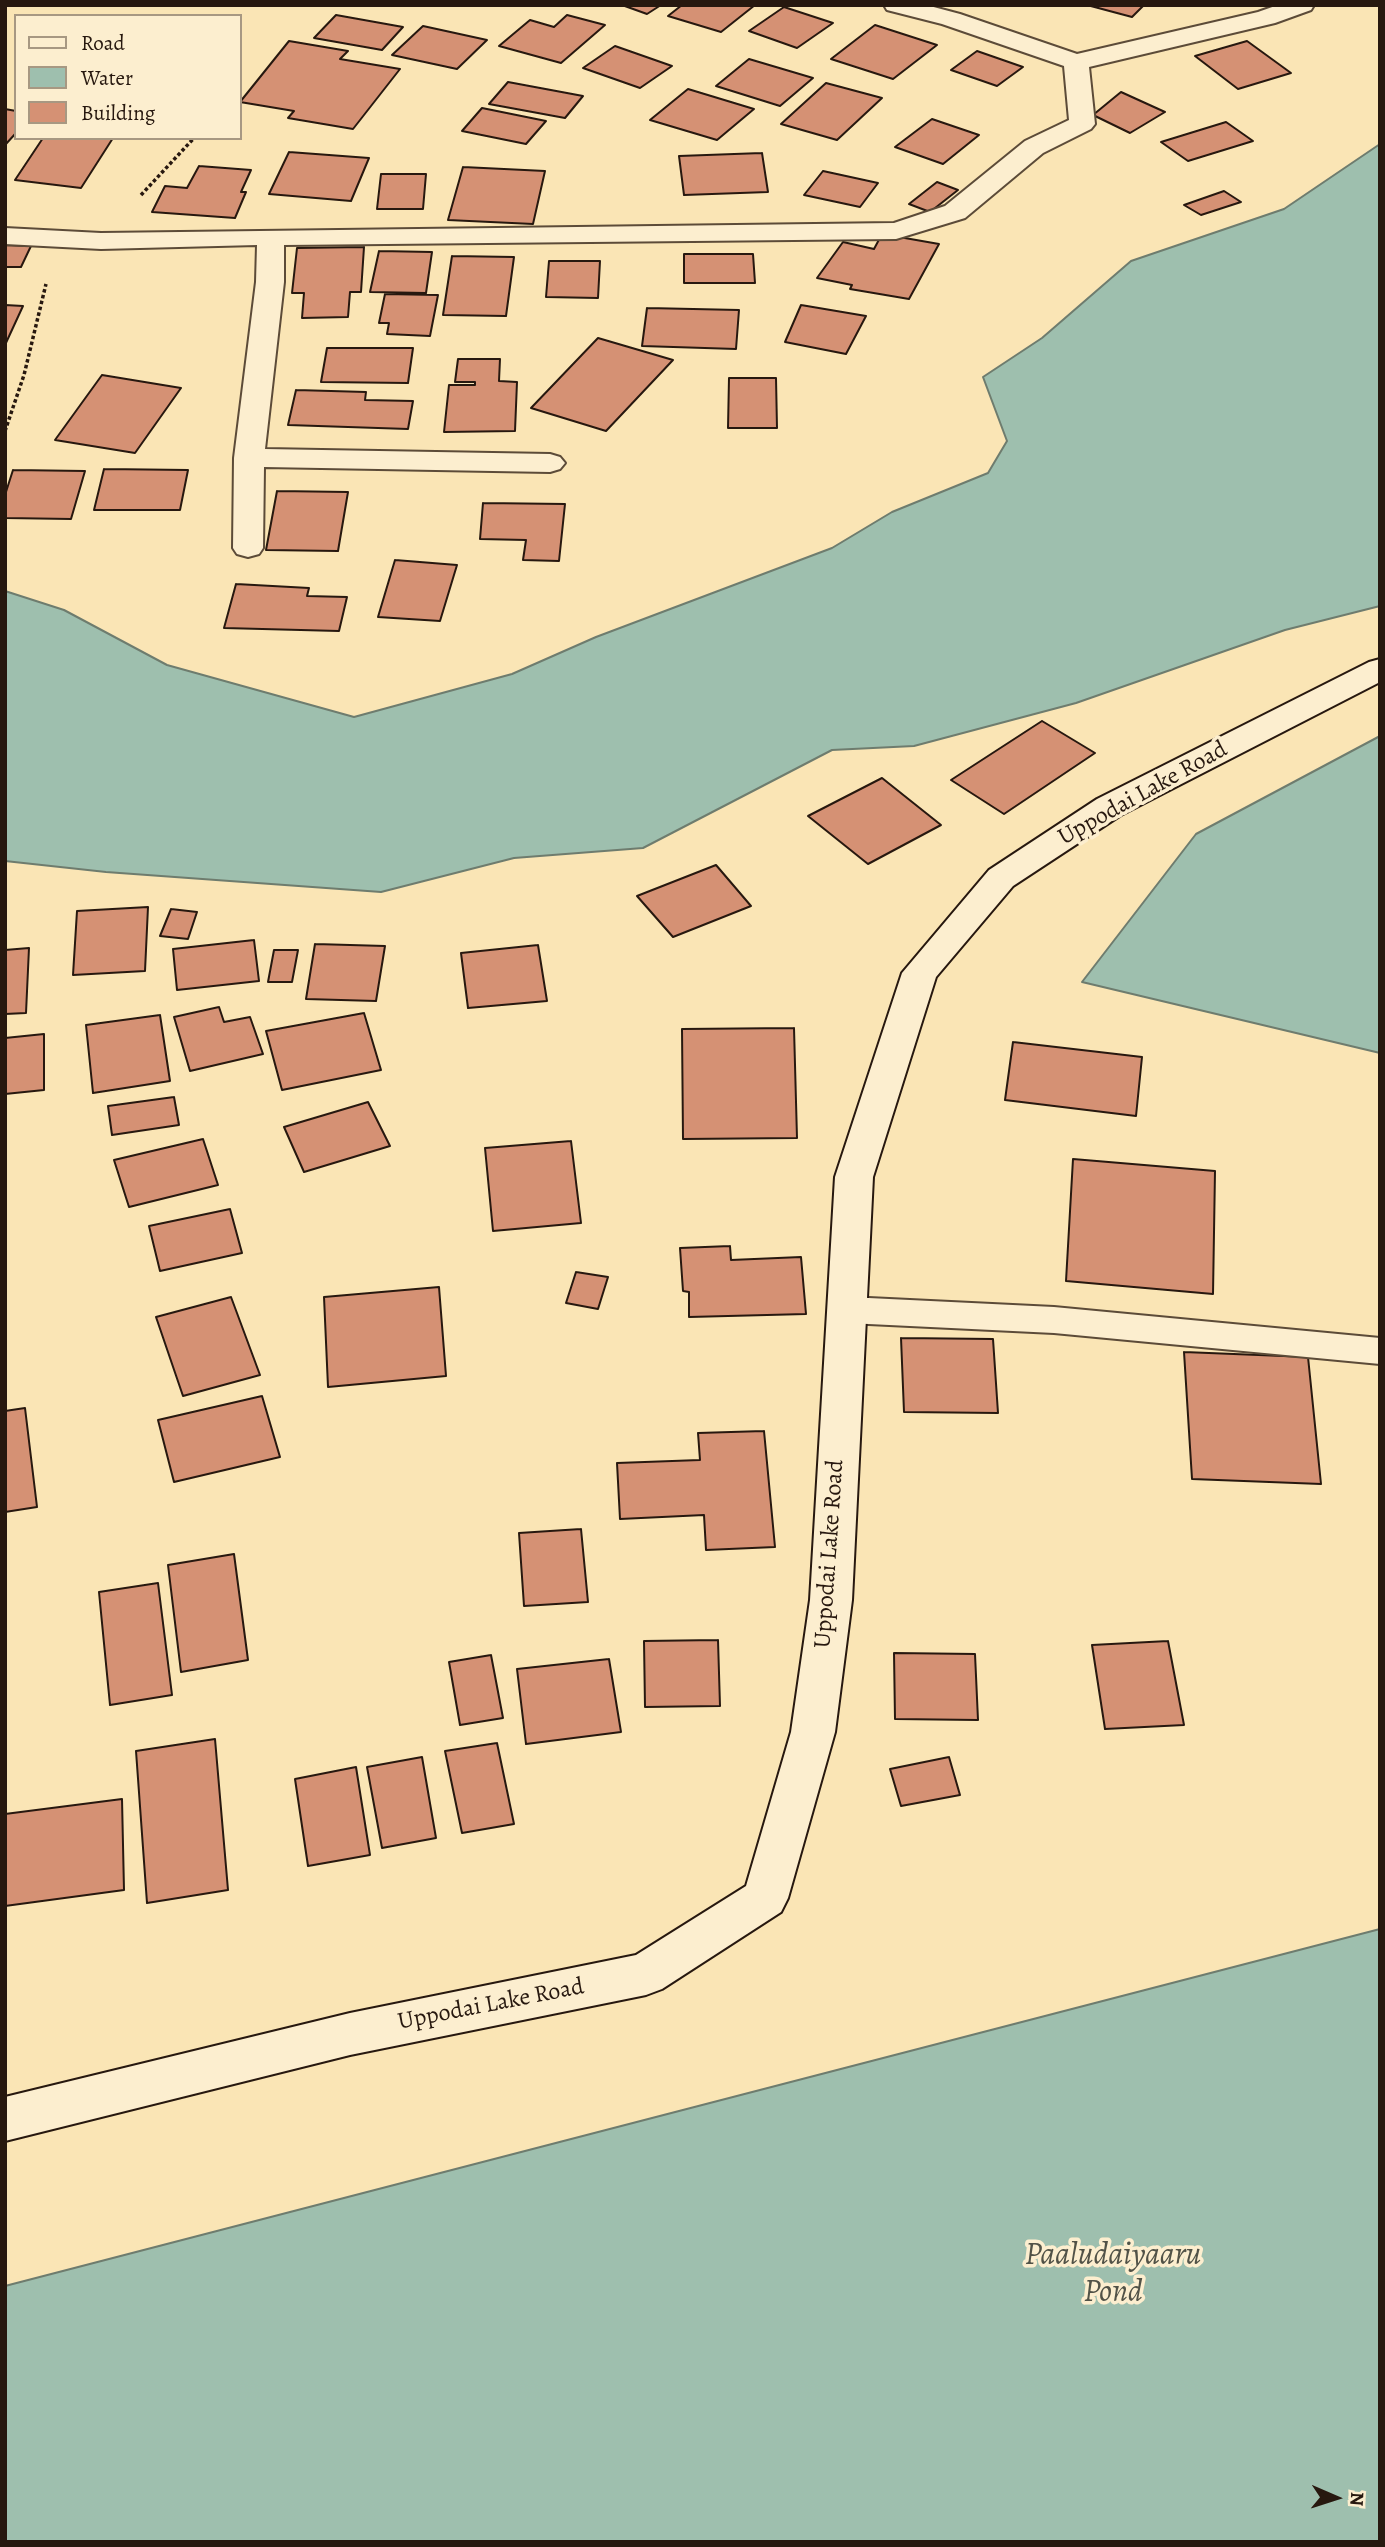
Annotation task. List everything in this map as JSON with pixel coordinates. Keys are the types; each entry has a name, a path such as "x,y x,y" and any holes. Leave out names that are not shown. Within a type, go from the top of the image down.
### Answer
{"street":[{"path":"896,5 951,19 1076,62 1266,18 1302,5"},
{"path":"5,236 101,241 896,231 955,212 1034,147 1082,124 1076,62"},
{"path":"248,548 249,458 270,282 271,237"},
{"path":"249,458 550,463"},
{"name":"Uppodai Lake Road","path":"5,2119 350,2034 646,1974 765,1898 813,1732 831,1600 854,1177 920,973 1001,878 1109,807 1380,670"}],"lane":[{"path":"848,1310 1054,1320 1380,1351"}],"path":[{"path":"101,241 167,164 192,140"},
{"path":"5,432 24,375 57,239"}],"water":[{"path":"1380,144 1380,606 1285,630 1076,703 914,746 832,750 643,848 514,858 381,892 106,872 5,861 5,591 64,610 167,665 354,717 512,674 596,637 832,548 892,512 988,473 1007,441 983,377 1042,338 1131,261 1284,209"},
{"path":"1380,736 1380,1053 1082,982 1196,834"},
{"name":"Paaludaiyaaru Pond","path":"1380,1929 1380,2542 5,2542 5,2286"}],"building":[{"path":"622,5 661,5 647,14"},
{"path":"682,5 755,5 721,32 668,16"},
{"path":"1087,5 1144,5 1132,17"},
{"path":"784,7 833,23 797,48 749,31"},
{"path":"336,15 403,27 382,50 314,38"},
{"path":"567,15 605,25 561,63 499,46 530,20 554,27"},
{"path":"875,25 937,45 893,79 831,59"},
{"path":"423,26 487,40 457,69 392,55"},
{"path":"289,41 348,51 340,59 400,69 353,129 288,118 294,111 242,102"},
{"path":"1247,41 1291,73 1238,89 1195,56"},
{"path":"615,46 672,66 640,88 583,68"},
{"path":"977,51 1023,67 997,86 951,70"},
{"path":"749,59 813,78 780,106 716,86"},
{"path":"508,82 583,96 565,118 489,104"},
{"path":"826,83 882,98 837,140 781,124"},
{"path":"688,89 754,109 717,140 650,120"},
{"path":"1121,92 1165,112 1130,133 1093,115"},
{"path":"482,108 546,121 526,144 462,131"},
{"path":"5,109 14,111 14,135 5,145"},
{"path":"932,119 979,135 943,164 895,147"},
{"path":"1226,122 1253,141 1188,161 1161,142"},
{"path":"42,140 112,140 81,188 15,180"},
{"path":"289,152 369,158 351,201 269,194"},
{"path":"762,153 768,192 684,195 679,156"},
{"path":"199,166 251,170 241,192 246,192 235,218 152,212 165,186 187,188"},
{"path":"463,167 545,171 533,224 448,220"},
{"path":"823,171 878,183 860,207 804,195"},
{"path":"381,174 426,174 423,209 377,209"},
{"path":"937,182 958,190 930,212 909,204"},
{"path":"1224,191 1241,202 1201,215 1184,205"},
{"path":"882,234 939,244 909,299 850,289 852,285 817,278 843,242 874,249"},
{"path":"5,245 31,246 21,267 5,267"},
{"path":"364,247 361,292 350,292 348,317 302,318 304,293 292,293 297,248"},
{"path":"379,251 432,252 426,293 370,292"},
{"path":"684,254 753,254 755,283 684,283"},
{"path":"452,256 514,257 506,316 443,315"},
{"path":"549,261 600,261 598,298 546,297"},
{"path":"385,294 438,295 430,336 387,334 389,323 379,323"},
{"path":"5,305 23,306 5,345"},
{"path":"801,305 866,316 846,354 785,342"},
{"path":"647,308 739,310 736,349 642,346"},
{"path":"598,338 673,360 606,431 531,408"},
{"path":"327,348 413,348 408,383 321,382"},
{"path":"458,359 500,359 499,381 517,382 515,431 444,432 449,385 475,385 475,382 455,382"},
{"path":"102,375 181,388 135,453 55,440"},
{"path":"729,378 776,378 777,428 728,428"},
{"path":"296,390 366,392 365,400 413,401 408,429 288,425"},
{"path":"104,469 188,470 180,510 94,510"},
{"path":"13,470 85,471 71,519 5,518 5,495"},
{"path":"277,491 348,492 338,551 266,550"},
{"path":"483,503 565,504 559,561 523,560 526,540 480,539"},
{"path":"395,560 457,565 440,621 378,617"},
{"path":"236,584 309,588 307,596 347,597 339,631 224,628"},
{"path":"1042,721 1095,753 1004,814 951,780"},
{"path":"882,778 941,825 868,864 808,816"},
{"path":"716,865 751,906 673,937 637,896"},
{"path":"148,907 145,971 73,975 77,911"},
{"path":"171,909 197,912 188,939 160,936"},
{"path":"254,940 259,981 177,990 173,949"},
{"path":"315,944 385,946 376,1001 306,999"},
{"path":"538,945 547,1001 468,1008 461,953"},
{"path":"29,948 26,1013 5,1014 5,950"},
{"path":"274,950 298,950 292,982 268,982"},
{"path":"219,1007 224,1022 250,1017 263,1054 190,1071 174,1017"},
{"path":"364,1013 381,1070 282,1090 266,1031"},
{"path":"160,1015 170,1081 93,1093 86,1025"},
{"path":"794,1028 797,1138 683,1139 682,1029"},
{"path":"44,1034 44,1090 5,1094 5,1038"},
{"path":"1013,1042 1142,1057 1136,1116 1005,1100"},
{"path":"174,1097 179,1125 112,1135 108,1106"},
{"path":"368,1102 390,1146 304,1172 284,1127"},
{"path":"203,1139 218,1185 129,1207 114,1160"},
{"path":"571,1141 581,1223 493,1231 485,1148"},
{"path":"1073,1159 1215,1171 1213,1294 1066,1281"},
{"path":"230,1209 242,1253 160,1271 149,1226"},
{"path":"730,1246 731,1260 801,1257 806,1314 689,1317 689,1292 683,1291 680,1248"},
{"path":"576,1272 608,1277 598,1309 566,1303"},
{"path":"439,1287 446,1376 328,1387 324,1297"},
{"path":"231,1297 260,1375 183,1396 156,1317"},
{"path":"901,1338 993,1339 998,1413 904,1412"},
{"path":"1184,1352 1308,1357 1321,1484 1192,1479"},
{"path":"262,1396 280,1457 174,1482 158,1420"},
{"path":"25,1408 37,1507 5,1512 5,1411"},
{"path":"764,1431 775,1547 706,1550 704,1515 620,1519 617,1463 700,1460 698,1433"},
{"path":"581,1529 588,1602 524,1606 519,1533"},
{"path":"234,1554 248,1660 181,1672 168,1565"},
{"path":"158,1583 172,1695 110,1705 99,1592"},
{"path":"718,1640 720,1706 645,1707 644,1641"},
{"path":"1168,1641 1184,1725 1105,1729 1092,1645"},
{"path":"894,1653 975,1654 978,1720 895,1719"},
{"path":"491,1655 503,1718 460,1725 449,1662"},
{"path":"609,1659 621,1732 526,1744 517,1669"},
{"path":"215,1739 228,1890 147,1903 136,1751"},
{"path":"497,1743 514,1824 462,1833 445,1751"},
{"path":"422,1757 436,1838 382,1848 367,1767"},
{"path":"949,1757 960,1795 901,1806 890,1769"},
{"path":"356,1767 370,1855 308,1866 295,1779"},
{"path":"122,1799 124,1890 5,1906 5,1814"}]}
